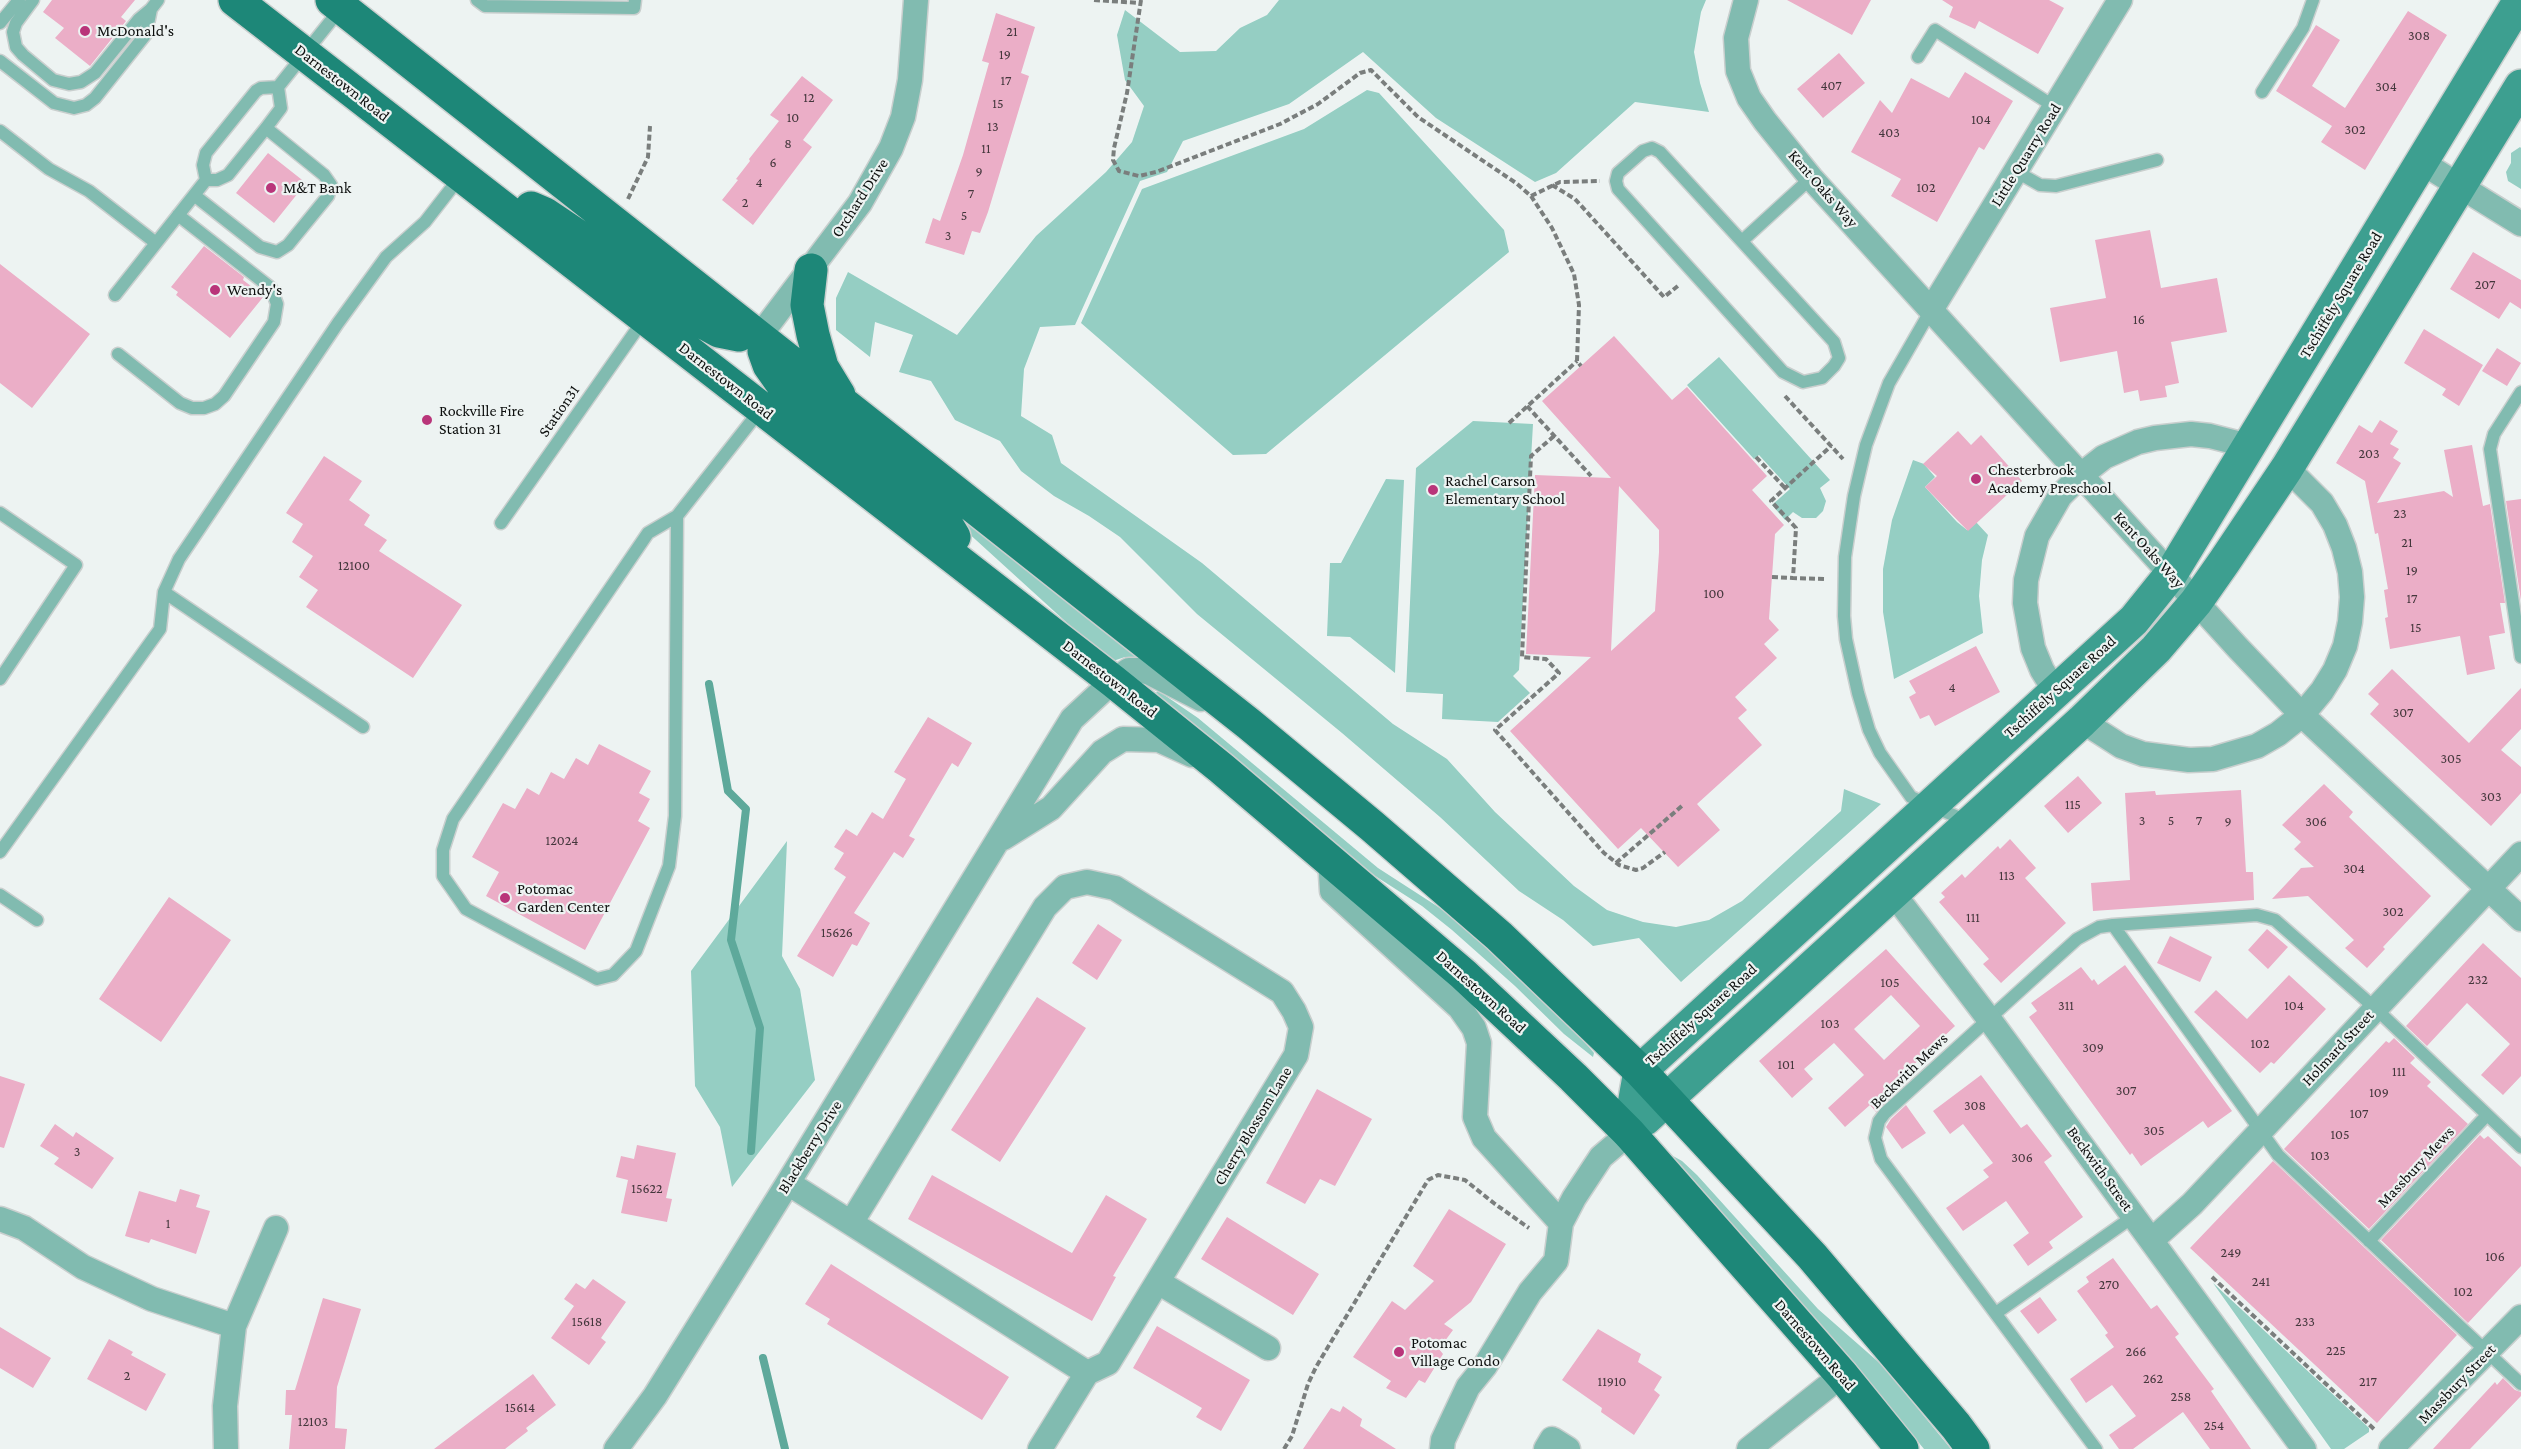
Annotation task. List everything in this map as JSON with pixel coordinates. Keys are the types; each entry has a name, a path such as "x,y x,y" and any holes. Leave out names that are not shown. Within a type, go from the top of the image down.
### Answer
{"main road":[{"name":"Darnestown Road","path":"235,0 1113,681 1330,859 1463,974 1629,1133 1842,1375 1902,1449"},
{"path":"340,3 758,338 1249,724 1499,936 1640,1071 1812,1256 1973,1449"},
{"path":"468,181 545,214 618,263 670,304 719,331 758,338"},
{"path":"811,270 807,305 813,335 822,367 846,407"},
{"path":"758,338 769,365 790,395 945,522 978,576"}],"street":[{"name":"Orchard Drive","path":"758,338 866,194 895,140 903,117 910,81 916,0"},
{"name":"Kent Oaks Way","path":"1746,0 1736,38 1738,71 1749,98 1811,178 2196,602 2302,715 2521,919"},
{"name":"Little Quarry Road","path":"1931,310 2120,0"},
{"name":"Tschiffely Square Road","path":"1629,1133 1640,1071 2134,620 2171,574 2520,0"},
{"path":"1442,1449 1443,1440 1468,1387 1485,1366 1530,1292 1556,1261 1561,1223 1574,1197 1601,1156 2082,721 2156,649 2196,602 2287,468 2521,86"},
{"path":"2421,162 2521,224"},
{"path":"2055,691 2042,670 2027,626 2026,580 2037,536 2060,496 2081,475 2121,449 2155,438 2191,434 2210,436 2249,446"},
{"path":"2082,721 2100,734 2132,750 2166,759 2212,759 2257,746 2278,734 2302,715 2322,691 2335,670 2345,646 2352,597 2344,548 2335,525 2322,503 2287,468"},
{"name":"Blackberry Drive","path":"616,1449 655,1396 999,841 1072,719 1113,681 1129,670 1139,670 1249,724"},
{"name":"Blackberry Drive","path":"999,841 1051,808 1102,752 1123,740 1159,740 1221,768"},
{"name":"Holmard Street","path":"2152,1240 2192,1204 2521,855"},
{"path":"1330,859 1332,891 1460,1008 1474,1028 1479,1043 1475,1117 1484,1138 1561,1223"},
{"name":"Cherry Blossom Lane","path":"851,1223 1045,907 1065,887 1088,882 1115,888 1282,992 1301,1027 1296,1055 1108,1363 1087,1373"},
{"name":"Beckwith Street","path":"1893,893 1989,1019 2304,1449"},
{"path":"788,1183 1087,1373 1040,1449"},
{"path":"0,1219 24,1228 83,1267 152,1299 234,1326"},
{"path":"225,1449 225,1406 234,1326 276,1228"},
{"path":"1158,1282 1268,1348"},
{"name":"Massbury Street","path":"2391,1449 2521,1317"},
{"path":"1749,1449 1842,1375"},
{"path":"1546,1449 1552,1439 1568,1449"}],"lane":[{"path":"0,23 19,0"},
{"path":"33,0 16,22 13,37 16,47 53,80 69,84 81,82 95,73 139,19 155,4"},
{"path":"477,0 485,6 634,8 634,0"},
{"path":"2262,92 2303,28 2313,0"},
{"path":"206,180 217,180 228,175 266,129 281,108 278,87 304,55 340,3"},
{"path":"0,61 54,103 74,108 86,105 95,98 146,34 155,4"},
{"path":"1918,57 1935,30 2055,107"},
{"path":"115,295 206,180 203,161 206,153 256,91 261,88 278,87"},
{"path":"194,195 260,247 277,252 288,245 328,196 331,185 324,175 266,129"},
{"path":"0,131 49,169 95,195 156,243"},
{"path":"1656,149 1742,241 1837,346 1839,358 1837,363 1816,381 1803,382 1783,372 1618,189 1616,181 1618,173 1643,151 1656,149"},
{"path":"2015,171 2040,185 2056,186 2157,160"},
{"path":"1742,241 1811,178"},
{"path":"0,852 160,629 164,592 179,560 365,284 391,252 468,181"},
{"path":"118,354 180,403 192,408 204,408 215,404 224,396 273,322 277,304 271,288 178,215"},
{"path":"1931,310 1888,383 1871,426 1854,496 1845,557 1844,584 1848,651 1869,730 1880,753 1901,785 1911,796 1969,822"},
{"name":"Station31","path":"501,523 644,318"},
{"path":"2521,392 2494,434 2490,449 2521,657"},
{"path":"677,516 675,816 669,866 636,951 613,975 597,979 466,909 443,876 443,850 453,819 648,533 677,516 762,408"},
{"path":"0,513 76,566 0,679"},
{"path":"164,592 363,727"},
{"path":"0,894 37,920"},
{"name":"Beckwith Mews","path":"2096,1449 1881,1159 1875,1138 1879,1122 1885,1113 2077,939 2099,927 2257,915 2266,917 2283,926 2375,1008"},
{"path":"2113,925 2260,1132 2288,1166 2521,1384"},
{"path":"2375,1008 2521,1147"},
{"name":"Massbury Mews","path":"2369,1241 2487,1115"},
{"path":"1996,1313 2134,1216"}],"path":[{"path":"1094,0 1140,2 1127,93 1114,148 1113,160 1119,171 1139,176 1156,172 1280,124 1318,104 1360,73 1371,70 1418,117 1532,196 1552,228 1574,274 1580,305 1577,361 1581,366"},
{"path":"625,204 648,157 650,126"},
{"path":"1532,196 1560,182 1616,181"},
{"path":"1552,185 1575,199 1664,297 1677,285 1684,288"},
{"path":"1509,423 1577,361"},
{"path":"1783,394 1848,464"},
{"path":"1527,406 1591,476"},
{"path":"1554,436 1531,456 1522,657 1546,659 1559,673 1495,730 1604,853 1617,863 1628,869 1643,868 1665,852"},
{"path":"1793,578 1796,528 1771,501 1831,446"},
{"path":"1756,457 1785,488"},
{"path":"1772,577 1824,579"},
{"path":"1617,863 1683,805"},
{"path":"1284,1449 1292,1436 1308,1384 1316,1367 1428,1180 1438,1176 1465,1180 1520,1223 1536,1231 1561,1223"},
{"path":"2211,1277 2375,1431"}],"green space":[{"path":"1279,0 1706,0 1701,12 1694,52 1709,112 1635,102 1556,173 1535,182 1436,118 1363,52 1289,104 1183,141 1167,172 1140,181 1075,325 1040,327 1024,369 1021,416 1052,435 1061,463 1202,563 1393,724 1447,759 1495,812 1574,886 1607,910 1643,922 1676,927 1709,920 1742,901 1841,811 1844,789 1881,804 1681,982 1639,938 1593,946 1563,920 1519,891 1440,817 1197,614 1120,537 1054,496 1021,471 1000,441 955,420 931,381 899,372 913,335 875,322 870,357 836,330 836,298 848,272 957,335 1036,236 1106,172 1132,142 1144,106 1125,80 1117,35 1125,10 1180,52 1216,51 1240,28 1267,15"},
{"path":"1367,90 1379,93 1504,230 1509,252 1266,454 1233,455 1081,323 1142,189 1304,129"},
{"path":"2520,147 2521,189 2508,181 2506,172 2511,163 2511,153"},
{"path":"1719,357 1830,480 1820,488 1826,501 1823,511 1816,518 1802,518 1793,512 1785,520 1772,505 1790,489 1759,455 1754,459 1687,385"},
{"path":"1473,421 1533,424 1519,670 1513,676 1530,693 1498,722 1442,719 1443,694 1406,692 1416,468"},
{"path":"1913,460 1924,464 1935,477 1925,487 1957,522 1967,530 1976,522 1988,535 1982,560 1979,596 1983,633 1894,679 1883,612 1883,569 1892,520"},
{"path":"1386,479 1404,480 1395,673 1350,637 1327,636 1330,563 1341,563"},
{"path":"957,514 1145,662 1135,657 1125,657 1110,662 954,520"},
{"path":"1156,692 1160,692 1198,718 1378,868 1443,910 1471,933 1582,1039 1594,1053 1593,1057 1564,1034 1515,986 1452,930 1422,906 1369,872 1166,705"},
{"path":"787,841 782,956 800,989 815,1080 732,1187 720,1127 695,1086 691,971"},
{"path":"1673,1156 1697,1175 1818,1309 1883,1366 1951,1449 1924,1449 1831,1336 1689,1178"},
{"path":"2213,1283 2369,1428 2369,1432 2344,1449 2331,1449"}],"building":[{"name":"McDonald's","path":"52,0 135,0 121,17 126,21 90,66 55,38 64,28 43,12"},
{"path":"1787,0 1871,0 1852,35"},
{"path":"1942,0 2049,0 2064,8 2038,54 1979,21 1975,29 1949,17 1953,7"},
{"path":"2408,11 2447,35 2365,170 2321,142 2332,126 2276,91 2316,25 2340,40 2312,86 2345,108"},
{"path":"996,13 1035,27 1021,73 1029,76 988,212 980,233 972,231 964,255 925,243 933,218 940,221 963,155 989,63 982,61"},
{"path":"1839,53 1865,83 1823,118 1797,89"},
{"path":"1965,72 2013,101 1984,150 1979,147 1937,222 1891,196 1901,179 1851,152 1880,100 1892,113 1911,78 1949,98"},
{"path":"802,76 833,100 803,140 812,147 753,225 722,200 738,180 736,179 750,161 749,159 779,121 770,115"},
{"name":"M&T Bank","path":"268,153 306,183 274,223 236,193"},
{"path":"2150,230 2161,288 2217,278 2227,332 2171,342 2179,383 2165,386 2167,397 2140,401 2138,390 2124,393 2117,351 2060,362 2050,308 2106,298 2095,240"},
{"name":"Wendy's","path":"204,246 264,296 230,338 176,295 178,292 171,287"},
{"path":"2473,252 2521,280 2521,309 2510,302 2499,319 2450,289"},
{"path":"0,264 90,334 32,408 0,383"},
{"path":"2424,329 2483,365 2459,406 2442,395 2446,389 2404,363"},
{"name":"Rachel Carson Elementary School","path":"1614,336 1672,400 1687,387 1767,476 1752,490 1784,525 1775,534 1769,619 1779,630 1764,644 1777,658 1735,697 1747,710 1738,718 1762,745 1697,804 1720,830 1678,867 1641,828 1618,849 1510,731 1591,657 1526,654 1535,475 1611,478 1542,401","holes":["1619,486 1659,530 1655,611 1611,651"]},
{"path":"2497,348 2521,363 2507,386 2482,371"},
{"path":"2380,420 2398,431 2390,444 2399,449 2393,458 2401,463 2377,503 2444,491 2453,497 2444,450 2472,445 2483,506 2490,504 2505,603 2500,603 2505,633 2489,636 2495,669 2467,675 2460,636 2390,649 2385,618 2388,617 2384,590 2388,589 2378,533 2375,534 2365,481 2336,463 2359,425 2372,433"},
{"name":"Chesterbrook Academy Preschool","path":"1958,431 1971,445 1981,435 2022,481 1968,531 1925,487 1937,476 1923,464"},
{"path":"324,456 362,481 349,500 370,515 364,525 387,540 379,551 462,605 413,678 306,607 318,590 299,577 313,556 292,542 303,524 286,513"},
{"path":"2521,499 2521,601 2506,501"},
{"path":"1976,646 2000,692 1935,726 1929,715 1920,719 1909,697 1916,693 1909,681"},
{"path":"2392,669 2469,743 2521,688 2521,729 2501,750 2521,767 2521,793 2491,826 2370,714 2379,704 2368,694"},
{"path":"928,717 972,743 958,767 952,763 909,836 915,839 903,858 894,852 854,913 870,923 857,946 852,944 833,977 797,956 846,877 834,869 844,853 834,847 846,829 857,836 872,812 883,819 906,779 894,772"},
{"path":"599,744 651,771 639,793 650,799 638,821 650,828 585,950 486,896 499,872 472,857 503,803 515,809 527,788 539,795 551,772 564,779 576,758 588,765"},
{"path":"2078,776 2102,803 2068,833 2044,806"},
{"path":"2324,784 2353,812 2349,817 2431,896 2383,947 2385,949 2367,968 2345,948 2354,940 2308,896 2272,899 2301,868 2314,867 2294,849 2301,842 2282,825"},
{"path":"2241,790 2246,872 2253,872 2254,900 2093,911 2091,883 2130,880 2125,793 2155,791 2156,795"},
{"path":"2010,839 2036,868 2025,878 2066,923 2001,983 1983,964 1989,959 1939,902 1945,897 1941,893 1962,874 1965,878 1998,846 2000,849"},
{"path":"169,897 231,940 161,1042 99,999"},
{"path":"1098,924 1122,940 1097,980 1072,963"},
{"path":"2267,929 2288,947 2268,969 2248,950"},
{"path":"2170,936 2212,957 2200,982 2157,963"},
{"path":"2483,943 2521,978 2521,1076 2503,1095 2481,1075 2510,1044 2467,1003 2427,1046 2406,1026"},
{"path":"1886,949 1955,1026 1892,1085 1896,1092 1876,1112 1870,1105 1845,1127 1828,1108 1864,1075 1834,1043 1804,1069 1813,1079 1792,1098 1759,1061","holes":["1891,995 1920,1026 1884,1060 1854,1029"]},
{"path":"2125,965 2232,1111 2208,1128 2203,1121 2141,1166 2132,1153 2130,1155 2029,1017 2037,1011 2031,1003 2081,967 2098,985"},
{"path":"2289,975 2326,1009 2274,1064 2271,1062 2260,1073 2194,1012 2216,990 2247,1019"},
{"path":"1037,997 1086,1028 1000,1162 951,1130"},
{"path":"2394,1038 2415,1058 2410,1063 2431,1082 2427,1086 2468,1124 2369,1229 2284,1149 2386,1041 2389,1043"},
{"path":"1981,1075 2021,1128 2027,1124 2052,1156 2044,1162 2083,1217 2049,1242 2053,1248 2028,1266 2013,1245 2029,1233 2006,1201 1963,1231 1946,1208 1989,1177 1983,1170 1993,1163 1963,1124 1950,1134 1933,1111"},
{"path":"0,1076 25,1084 4,1148 0,1147"},
{"path":"1317,1089 1372,1119 1335,1186 1320,1179 1305,1204 1266,1183"},
{"path":"1906,1105 1926,1133 1902,1149 1886,1127"},
{"path":"55,1124 73,1137 76,1132 114,1158 92,1189 54,1164 59,1158 40,1146"},
{"path":"2480,1135 2484,1139 2488,1136 2521,1167 2521,1266 2468,1323 2381,1240"},
{"path":"637,1145 676,1153 666,1198 672,1199 667,1222 621,1213 628,1180 616,1177 621,1156 634,1159"},
{"path":"2273,1161 2457,1335 2377,1423 2190,1248"},
{"path":"932,1175 1072,1253 1106,1195 1147,1219 1113,1276 1116,1277 1092,1321 908,1219"},
{"path":"180,1189 200,1195 196,1207 210,1211 196,1254 151,1239 149,1243 125,1236 139,1191 176,1202"},
{"path":"1449,1209 1506,1244 1471,1302 1444,1324 1453,1330 1439,1349 1443,1354 1425,1383 1419,1380 1406,1398 1386,1388 1391,1381 1353,1357 1392,1301 1405,1310 1434,1281 1413,1266"},
{"path":"1227,1217 1319,1274 1293,1315 1201,1259"},
{"path":"2113,1258 2151,1309 2157,1305 2179,1334 2175,1337 2214,1389 2211,1391 2251,1449 2210,1449 2183,1412 2133,1449 2119,1449 2109,1435 2136,1416 2112,1385 2086,1403 2070,1379 2114,1347 2105,1335 2108,1333 2077,1291 2089,1282 2086,1277"},
{"path":"831,1264 1009,1377 982,1420 827,1324 830,1319 805,1304"},
{"path":"593,1279 626,1302 601,1338 606,1342 589,1365 551,1338 574,1306 564,1299 576,1283 585,1289"},
{"path":"2040,1297 2057,1320 2038,1334 2020,1311"},
{"path":"323,1298 361,1309 337,1387 335,1428 347,1429 345,1449 289,1449 292,1415 285,1415 286,1390 295,1390"},
{"path":"1157,1326 1250,1380 1221,1431 1196,1417 1202,1408 1133,1368"},
{"path":"0,1327 51,1358 33,1388 0,1368"},
{"path":"1598,1329 1641,1354 1638,1362 1662,1377 1654,1390 1660,1395 1634,1435 1601,1412 1602,1408 1562,1380"},
{"path":"109,1339 133,1352 131,1355 166,1374 146,1411 87,1379"},
{"path":"533,1374 556,1405 526,1428 528,1431 505,1449 434,1449"},
{"path":"2503,1378 2515,1390 2521,1392 2521,1396 2470,1449 2433,1449 2495,1382 2497,1385"},
{"path":"1343,1406 1362,1419 1360,1426 1396,1449 1303,1449 1331,1408 1340,1412"}],"waterway":[{"path":"709,684 728,791 746,809 731,940 760,1028 751,1151"},
{"path":"763,1358 785,1449"}],"place":[{"name":"McDonald's","path":"85,31"},
{"name":"M&T Bank","path":"271,188"},
{"name":"Wendy's","path":"215,290"},
{"name":"Rockville Fire Station 31","path":"427,420"},
{"name":"Chesterbrook Academy Preschool","path":"1976,479"},
{"name":"Rachel Carson Elementary School","path":"1433,490"},
{"name":"Potomac Garden Center","path":"505,898"},
{"name":"Potomac Village Condo","path":"1399,1352"}]}
